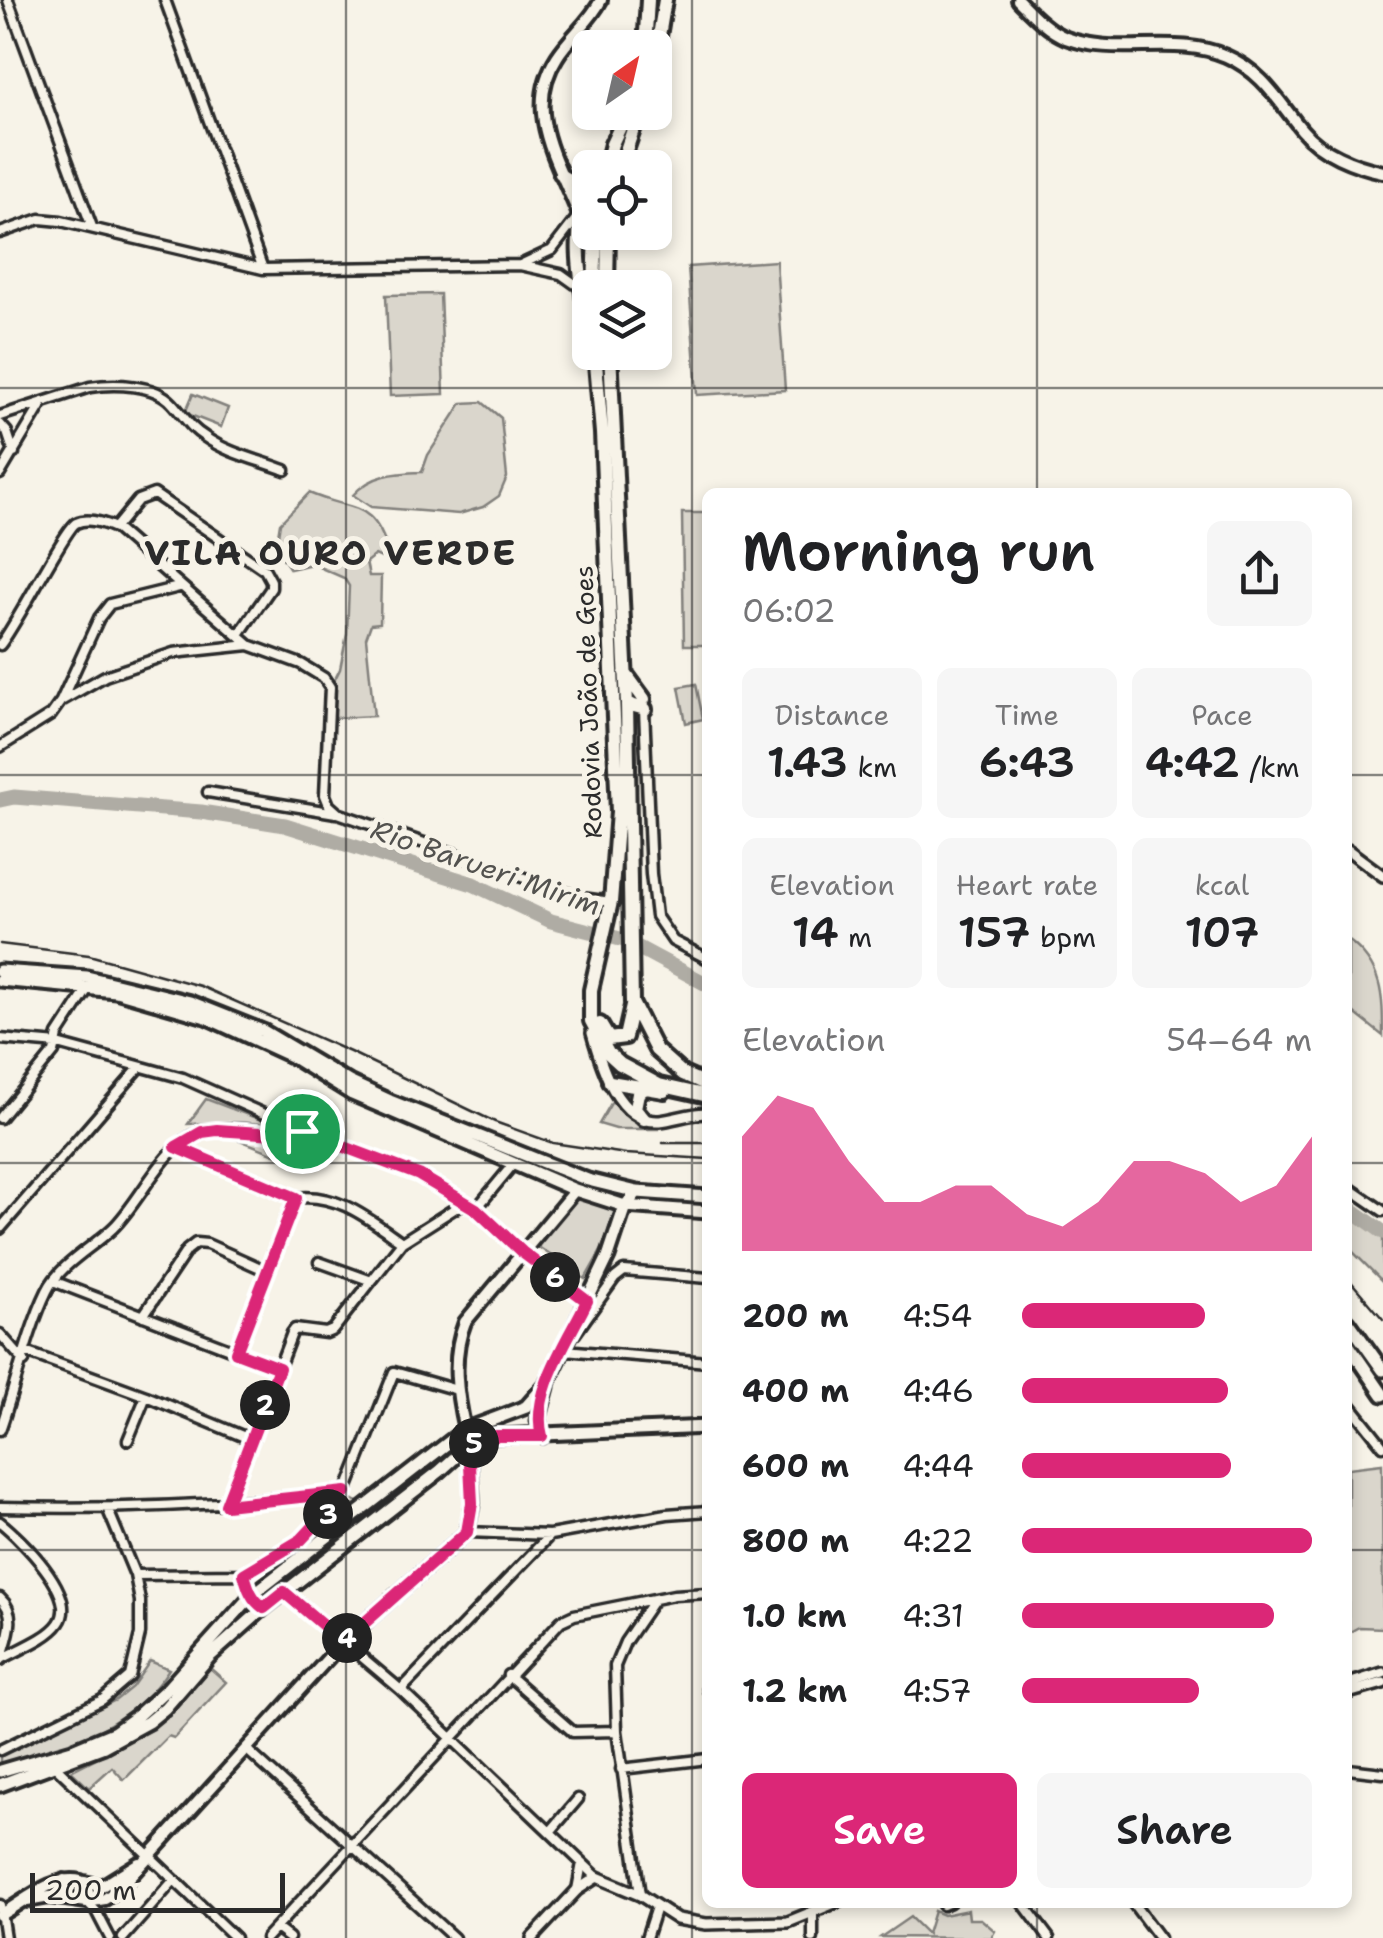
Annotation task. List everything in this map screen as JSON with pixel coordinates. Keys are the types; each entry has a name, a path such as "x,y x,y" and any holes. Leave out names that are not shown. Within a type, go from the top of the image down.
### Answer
{"highway":[{"path":"646,30 648,0"},
{"path":"660,30 664,0"},
{"name":"Rodovia João de Goes","path":"590,1020 611,902 618,812 602,434 595,370"},
{"name":"Rodovia João de Goes","path":"611,370 626,704 632,1003"},
{"path":"624,672 644,704"},
{"path":"626,704 644,704"},
{"path":"611,902 619,902 631,919"},
{"path":"591,1004 604,1033 609,1039 618,1039 625,1037 629,1028 632,1003"},
{"path":"632,1003 656,1050 683,1074 702,1082"},
{"path":"590,1020 608,1053 620,1064 684,1093"},
{"path":"610,1082 702,1095"},
{"path":"644,1119 635,1108 635,1097 646,1088"}],"main road":[{"path":"572,199 548,148 544,114 546,76 601,0"},
{"path":"1018,0 1067,38 1100,45 1177,46 1232,58 1266,82 1303,130 1322,147 1383,172"},
{"path":"560,174 572,181"},
{"path":"0,971 87,977 206,1008 262,1031 390,1101 588,1180 637,1192 702,1196"},
{"path":"0,980 90,986 206,1017 291,1056 352,1094 575,1190 625,1206 702,1212"},
{"path":"90,986 105,984 151,991"},
{"path":"466,1430 457,1390 456,1349 464,1322 575,1190"},
{"path":"542,1436 538,1421 548,1382 608,1257 625,1206 637,1192"},
{"path":"1352,1327 1383,1370"},
{"path":"1352,1350 1383,1395"},
{"path":"0,1785 114,1732 137,1716 170,1687 251,1596 466,1430 526,1407 548,1382"},
{"path":"514,1412 522,1424 517,1435"},
{"path":"0,1771 51,1762 126,1736 148,1722 264,1608 440,1472 469,1445 496,1436 702,1427"},
{"path":"21,1902 50,1897 87,1902 105,1899 120,1888 343,1642 467,1532 472,1503 469,1445"},
{"path":"1,1911 64,1880 102,1886 148,1856"},
{"path":"64,1880 62,1891 66,1899"},
{"path":"81,1881 89,1894 87,1902"}],"street":[{"path":"8,0 92,227"},
{"path":"165,0 262,269"},
{"path":"0,233 40,219 92,227 262,269 520,264 572,280"},
{"path":"520,264 552,250 572,223"},
{"path":"14,453 0,420 43,402 104,385 150,390 169,399 189,426 209,441 285,470"},
{"path":"0,474 43,402"},
{"path":"115,528 138,500 154,494 265,570 272,581 271,588 240,634"},
{"path":"0,645 76,523 88,520 115,528 249,644 301,664 324,678 330,688 325,795 338,813"},
{"path":"0,747 52,715 99,618 110,604 179,586"},
{"path":"61,700 104,676 174,653 249,644"},
{"path":"644,704 656,916 673,941 702,956"},
{"path":"208,792 338,813 582,898 611,902"},
{"path":"1352,853 1383,876"},
{"path":"0,1118 58,1044 58,1035 90,986"},
{"path":"590,1020 598,1054 623,1103 644,1119 658,1121 702,1114"},
{"path":"0,1039 58,1044 182,1078 302,1131 419,1175 476,1209 522,1252 587,1301"},
{"path":"0,1230 140,1067"},
{"path":"0,1430 46,1292 130,1210 176,1147 202,1132 217,1130 273,1134 302,1131"},
{"path":"176,1147 296,1198 330,1198 402,1242"},
{"path":"476,1209 510,1168"},
{"path":"1352,1190 1383,1211"},
{"path":"236,1352 296,1198"},
{"path":"226,1505 295,1329 326,1333 333,1330 402,1242 465,1202"},
{"path":"143,1316 187,1250 196,1243 207,1244 266,1271"},
{"path":"319,1262 369,1280"},
{"path":"564,1350 624,1271 702,1278"},
{"path":"53,1281 279,1368"},
{"path":"0,1334 25,1356 146,1396 252,1440"},
{"path":"564,1350 702,1362"},
{"path":"135,1575 244,1574 263,1564 301,1540 346,1492 394,1372 457,1390"},
{"path":"128,1440 146,1396"},
{"path":"1352,1407 1383,1446"},
{"path":"0,1507 108,1510 226,1505 346,1492"},
{"path":"0,1750 102,1700 130,1676 140,1634 140,1602 135,1575 108,1510"},
{"path":"467,1532 550,1535 702,1511"},
{"path":"0,1522 42,1564 64,1609 62,1620 54,1628 0,1660"},
{"path":"402,1690 550,1535"},
{"path":"263,1564 298,1562"},
{"path":"244,1574 251,1596 264,1608"},
{"path":"284,1592 402,1690 597,1876 640,1895 677,1919 716,1924 775,1924 824,1908"},
{"path":"266,1938 561,1621 574,1615 702,1593"},
{"path":"0,1598 12,1616 0,1660"},
{"path":"640,1895 617,1731 615,1666 625,1642 653,1601"},
{"path":"1352,1683 1383,1674"},
{"path":"508,1675 573,1732 617,1731"},
{"path":"1352,1692 1383,1684"},
{"path":"246,1749 454,1938"},
{"path":"622,1769 702,1760"},
{"path":"51,1762 235,1938"},
{"path":"1352,1769 1383,1773"},
{"path":"550,1832 578,1799"},
{"path":"577,1890 582,1862"},
{"path":"532,1938 577,1890 597,1876"},
{"path":"123,1938 174,1880"},
{"path":"87,1902 110,1938"},
{"path":"646,1938 656,1907"},
{"path":"1027,1908 1050,1938"},
{"path":"1136,1908 1159,1938"},
{"path":"1,1911 5,1938"},
{"path":"813,1913 814,1938"},
{"path":"276,1928 289,1938"}],"shaded area":[{"path":"776,261 785,390 697,395 688,267"},
{"path":"440,294 444,394 390,396 386,295"},
{"path":"193,394 228,408 221,427 185,413"},
{"path":"482,402 501,418 507,477 499,496 483,507 459,514 371,507 353,495 376,479 422,472 428,455 462,403"},
{"path":"309,493 369,516 384,537 390,556 386,560 375,555 366,562 369,576 381,576 380,623 371,624 366,638 374,716 335,718 334,681 347,634 349,586 344,578 312,564 290,569 276,548 280,523"},
{"path":"682,513 702,513 702,645 684,645"},
{"path":"696,684 702,719 686,723 679,687"},
{"path":"1352,943 1368,960 1379,983 1383,1036 1352,1011"},
{"path":"614,1098 639,1123 660,1129 616,1129 599,1124"},
{"path":"206,1099 277,1126 278,1129 188,1124"},
{"path":"304,1135 292,1161 230,1136 267,1139"},
{"path":"579,1195 616,1209 602,1249 585,1279 537,1246"},
{"path":"1352,1206 1383,1230 1383,1282 1352,1251"},
{"path":"1382,1464 1383,1628 1359,1627 1352,1631 1352,1468"},
{"path":"348,1497 362,1504 292,1560 271,1561 319,1528"},
{"path":"150,1661 169,1669 154,1689 116,1721 71,1743 0,1769 0,1755 116,1700 132,1687"},
{"path":"210,1668 226,1682 174,1738 168,1736 124,1780 112,1767 89,1788 71,1771 153,1729"},
{"path":"968,1910 969,1919 981,1919 995,1931 991,1938 881,1937 910,1917 927,1934 934,1911 943,1915"}],"waterway":[{"name":"Rio Barueri Mirim","path":"0,800 14,797 201,812 285,825 473,884 551,921 624,940 702,982"},
{"name":"Rio Barueri Mirim","path":"1352,1210 1383,1232"}],"railway":[{"path":"0,944 89,955 200,986 495,1122 553,1143 626,1154 702,1159"},
{"path":"663,1143 702,1143"},
{"path":"1352,1283 1383,1319"}],"district":[{"name":"VILA OURO VERDE","path":"331,553"}],"route":[{"path":"217,1130 273,1134 302,1131 435,1182 476,1209 522,1252 587,1301 548,1382 538,1421 542,1436 496,1436 469,1445 472,1503 467,1532 343,1642 284,1592 264,1608 257,1604 244,1574 301,1540 346,1492 226,1505 279,1368 236,1352 296,1198 176,1147 202,1132 217,1130"}]}
